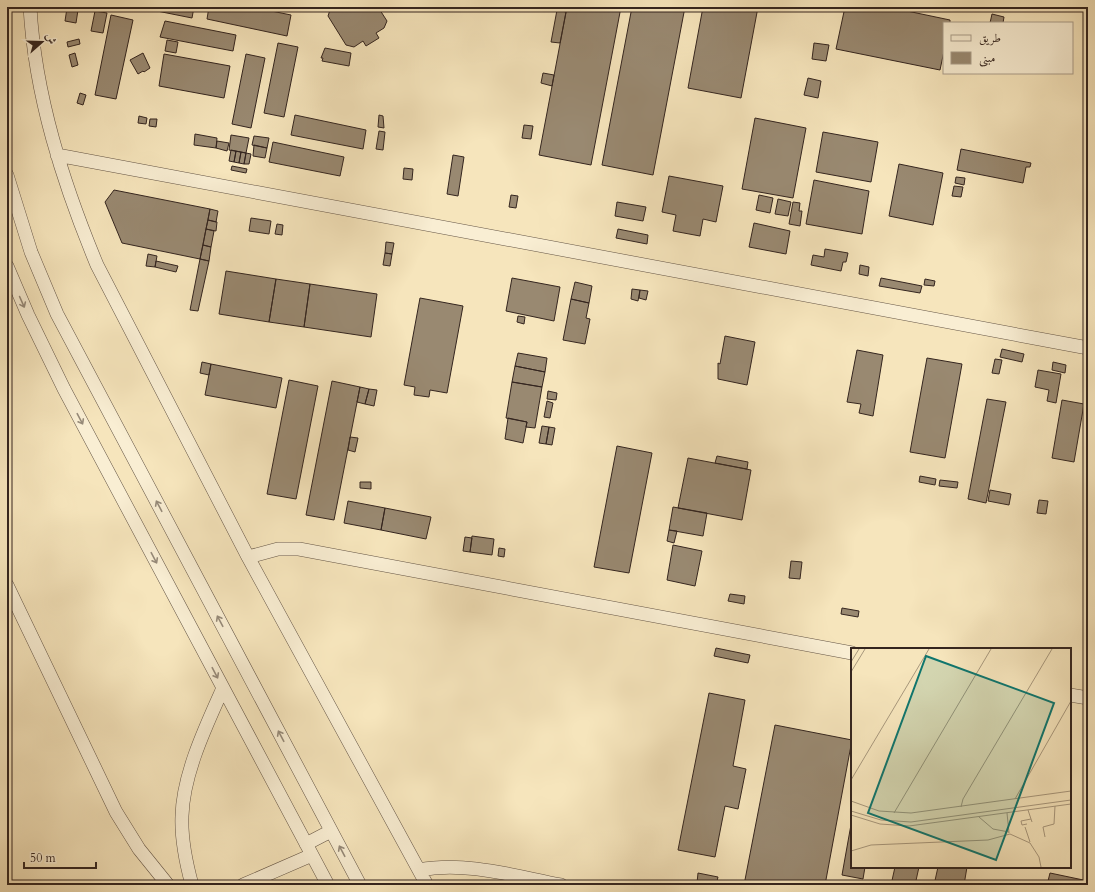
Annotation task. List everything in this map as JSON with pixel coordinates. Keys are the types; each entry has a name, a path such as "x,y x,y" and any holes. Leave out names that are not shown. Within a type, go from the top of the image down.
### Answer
{"street":[{"path":"30,7 37,64 57,155 79,222 100,272 248,557 427,885"},
{"path":"57,155 1088,348"},
{"path":"7,175 32,252 60,320 360,885"},
{"path":"7,266 64,389 328,885"},
{"path":"248,557 278,549 299,549 851,653"},
{"path":"7,585 116,812 139,849 168,885"},
{"path":"192,885 183,834 184,796 202,740 223,688"},
{"path":"1071,694 1088,698"},
{"path":"243,885 309,850 331,831"},
{"path":"419,870 441,867 464,867 561,885"}],"building":[{"path":"137,7 194,7 192,18"},
{"path":"209,7 252,7 291,15 287,36 207,19"},
{"path":"331,7 378,7 387,21 384,28 376,33 379,38 366,46 363,41 354,47 346,45 328,16"},
{"path":"567,7 621,7 591,165 539,155"},
{"path":"632,7 685,7 653,175 602,165"},
{"path":"703,7 758,7 741,98 688,88"},
{"path":"845,7 888,7 950,20 950,22 943,22 943,56 940,70 836,49"},
{"path":"67,8 78,10 76,23 65,21"},
{"path":"557,10 566,12 560,43 551,42"},
{"path":"95,11 107,13 103,33 91,31"},
{"path":"992,14 1004,17 1003,22 990,22"},
{"path":"111,15 133,20 116,99 95,95"},
{"path":"165,21 236,35 233,51 160,37"},
{"path":"79,39 80,44 68,47 67,42"},
{"path":"167,40 178,42 176,53 165,51"},
{"path":"278,43 298,47 284,117 264,113"},
{"path":"814,43 829,45 826,61 812,59"},
{"path":"325,48 351,53 349,66 322,61 323,58 321,58"},
{"path":"75,53 78,65 72,67 69,55"},
{"path":"143,53 150,68 138,74 130,60"},
{"path":"164,54 230,66 224,98 159,86"},
{"path":"246,54 265,58 251,128 232,124"},
{"path":"543,73 554,75 552,86 541,83"},
{"path":"808,78 821,81 818,98 804,95"},
{"path":"80,93 86,95 83,105 77,103"},
{"path":"295,115 366,130 363,149 291,135"},
{"path":"379,115 383,116 384,128 378,127"},
{"path":"139,116 147,118 146,124 138,123"},
{"path":"755,118 806,128 793,198 742,189"},
{"path":"150,119 157,119 156,127 149,126"},
{"path":"524,125 533,126 531,139 522,138"},
{"path":"379,131 385,132 383,150 376,149"},
{"path":"823,132 878,142 871,182 816,172"},
{"path":"195,134 217,138 216,148 194,145"},
{"path":"231,135 249,138 246,153 229,150"},
{"path":"254,136 269,138 267,148 252,145"},
{"path":"217,141 229,143 227,151 216,148"},
{"path":"273,142 344,157 340,176 269,162"},
{"path":"254,145 267,148 265,158 253,156"},
{"path":"961,149 1031,163 1030,167 1026,167 1023,183 957,170"},
{"path":"231,150 236,151 234,162 229,161"},
{"path":"236,151 241,152 239,163 234,162"},
{"path":"241,152 246,153 244,164 239,163"},
{"path":"246,153 251,154 249,164 244,164"},
{"path":"453,155 464,157 458,196 447,194"},
{"path":"899,164 943,173 933,225 889,216"},
{"path":"232,166 247,169 246,173 231,170"},
{"path":"404,168 413,169 412,180 403,179"},
{"path":"669,176 723,186 716,222 703,219 700,236 673,231 676,215 662,212"},
{"path":"956,177 965,178 964,185 955,183"},
{"path":"814,180 869,191 862,234 806,224"},
{"path":"954,186 963,187 961,197 952,196"},
{"path":"114,190 210,209 200,259 122,243 105,202"},
{"path":"511,195 518,196 516,208 509,207"},
{"path":"759,195 773,198 770,213 756,210"},
{"path":"778,199 791,202 788,216 775,214"},
{"path":"617,202 646,207 643,221 615,216"},
{"path":"793,202 800,203 799,211 802,211 800,226 789,224"},
{"path":"210,209 218,211 216,222 208,220"},
{"path":"251,218 271,221 269,234 249,231"},
{"path":"208,220 217,222 216,231 206,229"},
{"path":"754,223 790,231 786,254 749,247"},
{"path":"277,224 283,225 282,235 275,234"},
{"path":"206,229 214,231 211,247 203,245"},
{"path":"618,229 648,235 647,244 616,238"},
{"path":"386,242 394,243 392,254 385,253"},
{"path":"203,245 211,247 209,261 200,259"},
{"path":"825,249 848,253 846,262 843,262 841,271 811,265 813,255 824,257"},
{"path":"385,253 392,254 390,266 383,265"},
{"path":"148,254 157,256 155,267 146,266"},
{"path":"200,259 209,261 198,311 190,310"},
{"path":"156,261 178,266 176,272 155,267"},
{"path":"860,265 869,267 868,276 859,274"},
{"path":"226,271 276,279 269,322 219,314"},
{"path":"512,278 560,287 554,321 506,311"},
{"path":"881,278 922,286 920,293 879,286"},
{"path":"276,279 310,284 304,327 269,322"},
{"path":"925,279 935,281 934,286 924,285"},
{"path":"575,282 592,286 589,303 571,299"},
{"path":"310,284 377,294 371,337 304,327"},
{"path":"632,289 640,290 638,301 631,299"},
{"path":"640,290 648,291 646,300 639,298"},
{"path":"420,298 463,306 447,393 430,390 429,397 414,395 415,387 404,385"},
{"path":"571,299 589,303 586,318 590,319 585,344 563,340"},
{"path":"518,316 525,317 524,324 517,322"},
{"path":"725,336 755,342 747,385 718,379 718,363 720,364"},
{"path":"1002,349 1024,354 1022,362 1000,357"},
{"path":"857,350 883,355 873,416 859,413 861,404 847,402"},
{"path":"518,353 547,358 545,372 515,366"},
{"path":"927,358 962,364 945,458 910,452"},
{"path":"995,359 1002,360 999,374 992,373"},
{"path":"202,362 211,364 209,375 200,373"},
{"path":"1053,362 1066,365 1065,373 1052,370"},
{"path":"211,364 282,378 276,408 205,395"},
{"path":"515,366 545,372 542,387 512,382"},
{"path":"1038,370 1061,374 1056,403 1047,401 1049,390 1035,387"},
{"path":"289,380 318,386 296,499 267,494"},
{"path":"332,381 360,387 334,520 306,515"},
{"path":"512,382 542,387 535,428 526,427 527,422 506,418"},
{"path":"360,387 369,389 365,404 357,402"},
{"path":"369,389 377,390 374,406 365,404"},
{"path":"548,391 557,393 556,400 547,399"},
{"path":"987,399 1006,402 986,503 968,499"},
{"path":"1062,400 1084,404 1074,462 1052,458"},
{"path":"547,401 553,403 550,418 544,417"},
{"path":"508,418 527,422 523,443 505,439"},
{"path":"542,426 549,427 546,444 539,443"},
{"path":"549,427 555,428 552,445 546,444"},
{"path":"350,437 358,438 355,452 348,450"},
{"path":"617,446 652,453 629,573 594,567"},
{"path":"717,456 748,462 747,469 715,463"},
{"path":"688,458 751,470 742,520 678,508"},
{"path":"920,476 936,479 935,485 919,482"},
{"path":"940,480 958,482 957,488 939,486"},
{"path":"360,482 371,482 371,489 360,488"},
{"path":"990,490 1011,494 1009,505 988,501"},
{"path":"1039,500 1048,501 1046,514 1037,513"},
{"path":"348,501 385,508 381,530 344,523"},
{"path":"673,507 707,513 703,536 669,530"},
{"path":"385,508 431,517 426,539 381,530"},
{"path":"669,530 677,531 674,543 667,541"},
{"path":"472,536 494,539 492,555 470,552"},
{"path":"465,537 472,538 470,552 463,551"},
{"path":"673,545 702,551 695,586 667,580"},
{"path":"499,548 505,549 504,557 498,556"},
{"path":"791,561 802,562 800,579 789,578"},
{"path":"730,594 745,596 744,604 728,601"},
{"path":"842,608 859,611 858,617 841,614"},
{"path":"716,648 750,655 748,663 714,656"},
{"path":"709,693 745,700 733,766 746,769 738,809 725,806 715,857 678,850"},
{"path":"775,725 851,740 825,885 744,885"},
{"path":"851,825 851,868 865,868 863,879 842,875"},
{"path":"895,868 919,868 915,885 891,885"},
{"path":"938,868 967,868 964,885 934,885"},
{"path":"698,873 718,877 716,885 697,883"},
{"path":"1050,873 1088,881 1088,885 1047,885"}]}
